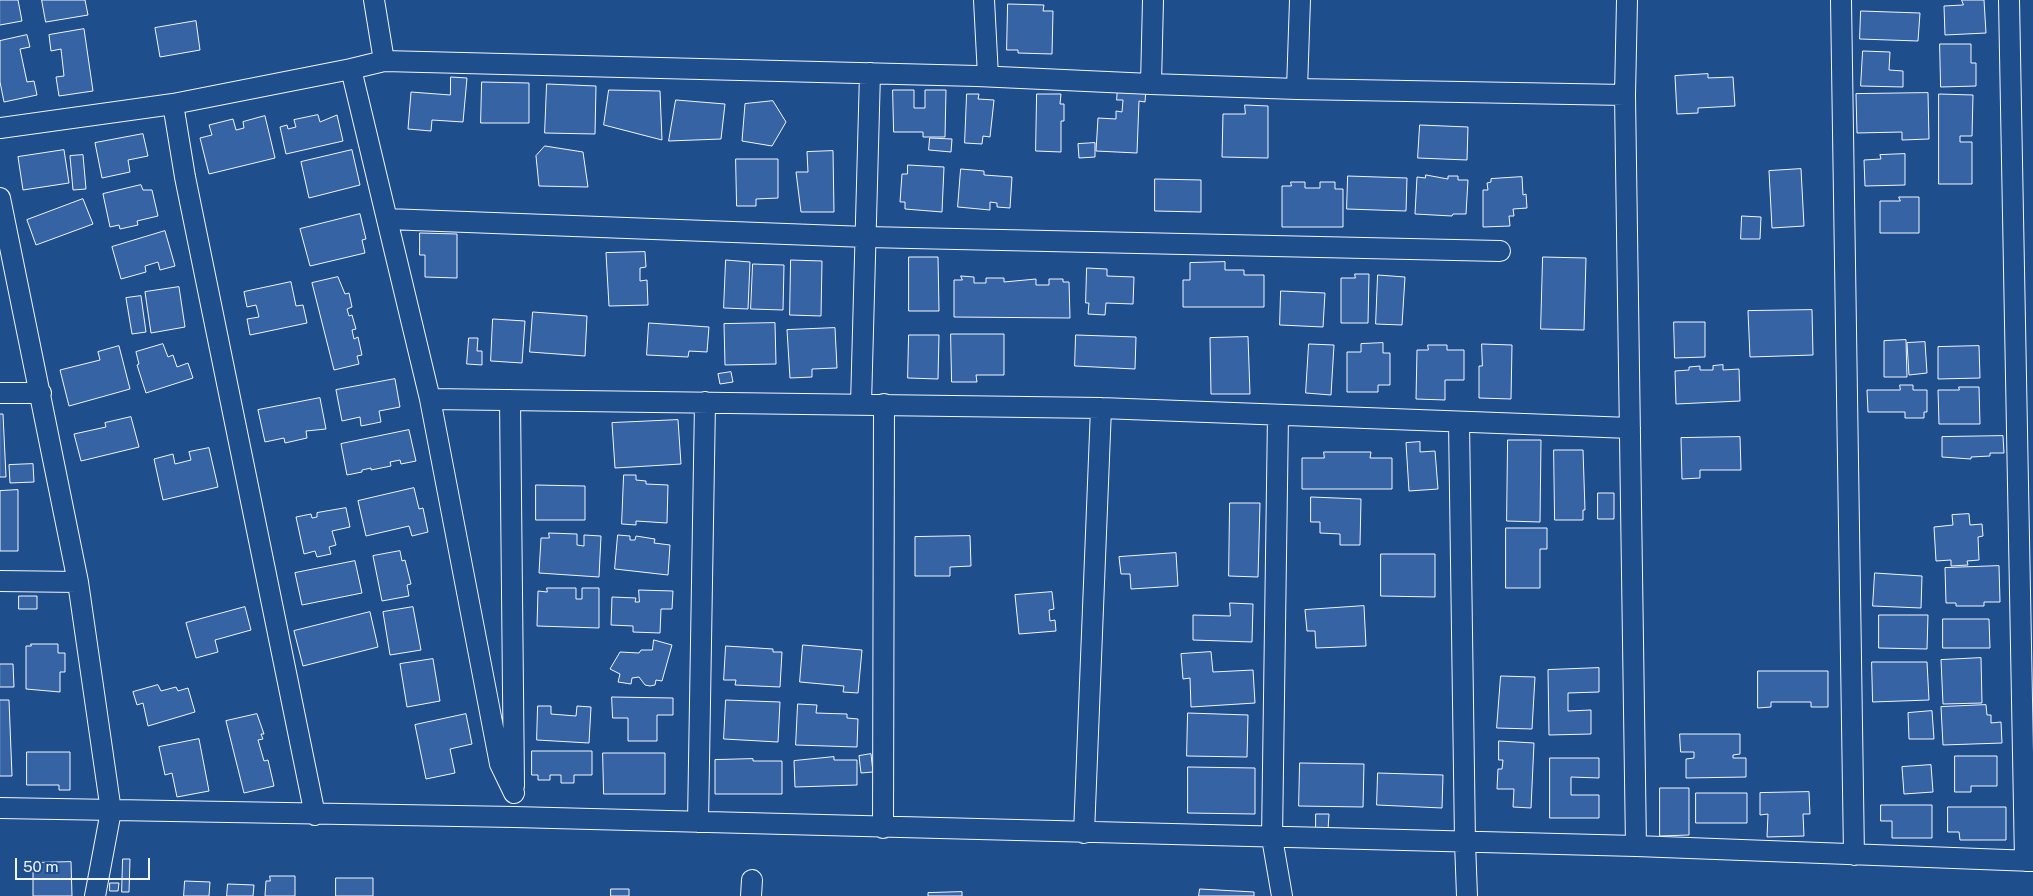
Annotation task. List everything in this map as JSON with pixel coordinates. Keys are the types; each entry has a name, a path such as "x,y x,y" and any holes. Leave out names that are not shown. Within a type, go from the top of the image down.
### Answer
{"street":[{"path":"374,0 384,62"},
{"path":"974,0 982,76"},
{"path":"982,76 984,0"},
{"path":"1151,84 1153,0"},
{"path":"1297,89 1300,0"},
{"path":"1627,0 1625,95 1636,846"},
{"path":"1841,0 1854,855"},
{"path":"0,808 514,817 1636,846 2029,861 2026,502 2009,0"},
{"path":"0,128 173,104 384,62 982,76 1297,89 1625,95"},
{"path":"350,69 430,400 498,755 514,793"},
{"path":"861,404 870,73"},
{"path":"173,104 185,177 315,815"},
{"path":"0,198 78,582 111,811 94,896"},
{"path":"387,219 866,237 1500,251"},
{"path":"0,393 41,393"},
{"path":"430,400 1101,408 1630,428"},
{"path":"510,400 514,817"},
{"path":"698,822 705,402"},
{"path":"883,828 884,404"},
{"path":"1084,833 1101,408"},
{"path":"1278,415 1272,838 1282,896"},
{"path":"1459,422 1467,896"},
{"path":"0,581 78,582"}],"building":[{"path":"0,0 18,0 22,21 0,25"},
{"path":"42,0 85,0 88,15 46,22"},
{"path":"1962,0 1984,0 1986,33 1945,35 1944,6 1963,5"},
{"path":"1008,4 1044,5 1043,11 1053,11 1052,54 1018,53 1018,50 1007,50"},
{"path":"1861,11 1920,13 1918,41 1860,39"},
{"path":"196,21 200,50 160,57 155,28"},
{"path":"84,29 93,91 59,96 56,77 64,76 61,49 51,51 49,35"},
{"path":"27,35 30,47 20,49 27,82 34,81 37,95 4,102 0,82 0,41"},
{"path":"1940,44 1971,44 1971,63 1976,63 1976,86 1941,87"},
{"path":"1863,51 1890,52 1889,70 1903,71 1903,87 1861,86"},
{"path":"1708,74 1708,78 1733,77 1735,106 1698,108 1698,113 1677,114 1675,76"},
{"path":"451,77 467,78 463,122 432,120 431,131 408,129 411,92 450,95"},
{"path":"482,82 529,83 529,123 481,123"},
{"path":"547,84 596,86 595,134 545,133"},
{"path":"1118,87 1146,89 1145,102 1139,101 1137,153 1096,151 1098,118 1116,119 1116,111 1122,112 1123,100 1117,100"},
{"path":"609,90 660,91 662,140 604,125"},
{"path":"893,90 914,90 914,108 925,108 925,90 946,90 945,137 923,137 923,132 894,132"},
{"path":"1928,93 1929,139 1902,140 1902,132 1857,133 1856,94"},
{"path":"967,94 979,94 978,99 994,100 990,137 983,136 982,144 965,143"},
{"path":"1037,94 1061,94 1060,104 1064,104 1064,121 1061,121 1061,152 1036,151"},
{"path":"1939,94 1973,95 1972,136 1960,136 1960,142 1972,142 1972,184 1939,184"},
{"path":"676,100 725,104 721,139 669,141"},
{"path":"773,101 786,122 772,146 742,141 745,104"},
{"path":"1245,105 1268,106 1268,158 1222,157 1223,114 1245,114"},
{"path":"318,115 320,122 337,115 343,141 286,154 280,127 287,125 288,129 296,127 294,120"},
{"path":"265,116 275,158 209,174 200,138 212,135 209,125 233,119 236,130 244,128 243,122"},
{"path":"1420,125 1468,127 1467,160 1418,158"},
{"path":"143,134 148,156 128,160 130,172 102,178 95,143"},
{"path":"930,138 952,139 951,152 929,150"},
{"path":"1095,143 1095,157 1079,158 1078,144"},
{"path":"545,146 583,152 588,187 539,186 536,156"},
{"path":"64,150 69,183 23,190 18,157"},
{"path":"352,150 360,185 309,198 301,162"},
{"path":"833,151 834,212 801,212 796,172 808,172 807,152"},
{"path":"1905,154 1905,185 1865,186 1864,160 1881,159 1880,155"},
{"path":"83,155 86,189 73,190 70,156"},
{"path":"736,159 778,159 778,198 756,199 756,206 737,206"},
{"path":"908,165 944,167 942,212 905,209 905,202 900,202 902,174 907,174"},
{"path":"961,169 984,171 984,175 1012,177 1010,208 997,207 997,203 990,202 990,210 958,207"},
{"path":"1801,169 1804,226 1772,228 1769,171"},
{"path":"1426,175 1448,179 1448,176 1458,176 1458,180 1468,180 1466,214 1453,214 1452,216 1415,214 1417,177 1425,178"},
{"path":"1348,176 1407,178 1406,211 1347,209"},
{"path":"1522,177 1523,195 1526,194 1527,208 1513,209 1514,216 1509,216 1510,226 1483,227 1483,190 1488,190 1487,183 1491,182 1491,179"},
{"path":"1155,179 1201,180 1201,212 1155,211"},
{"path":"1291,182 1305,182 1305,188 1320,188 1320,182 1335,182 1335,189 1343,189 1343,227 1282,227 1282,186 1291,186"},
{"path":"141,185 143,190 152,190 158,216 137,221 138,225 120,229 119,225 110,227 103,194"},
{"path":"1899,197 1919,197 1919,233 1880,233 1880,201 1900,201"},
{"path":"83,199 93,224 36,245 27,220"},
{"path":"360,214 366,239 362,240 365,253 310,266 300,229"},
{"path":"1742,216 1761,217 1760,239 1741,239"},
{"path":"165,231 175,266 160,270 158,262 145,266 146,272 121,279 112,247"},
{"path":"420,233 457,234 457,278 425,277 425,255 420,255"},
{"path":"645,252 646,267 640,268 640,281 647,280 648,305 609,306 606,253"},
{"path":"909,257 938,257 939,311 909,311"},
{"path":"1543,257 1586,258 1584,330 1541,329"},
{"path":"726,260 750,262 748,309 724,308"},
{"path":"791,260 822,261 821,316 790,315"},
{"path":"1225,262 1225,270 1244,270 1244,275 1264,275 1264,307 1183,307 1183,280 1190,280 1190,263"},
{"path":"753,264 784,265 783,310 751,309"},
{"path":"1087,268 1107,269 1107,276 1134,277 1133,304 1106,303 1105,315 1088,314 1089,303 1086,303"},
{"path":"1355,274 1369,274 1368,323 1341,323 1341,278 1355,278"},
{"path":"1378,275 1405,277 1402,325 1376,324"},
{"path":"961,276 974,277 974,283 986,283 986,278 1004,278 1004,282 1036,279 1036,285 1049,285 1049,279 1063,279 1063,282 1069,282 1070,318 954,317 954,280 962,280"},
{"path":"338,277 345,294 349,293 352,307 347,309 349,316 352,315 356,329 352,330 354,339 358,337 362,355 357,356 359,364 334,370 312,283"},
{"path":"291,282 296,306 303,305 307,323 250,335 247,319 259,317 256,305 247,307 244,292"},
{"path":"179,287 185,327 151,333 145,292"},
{"path":"1281,291 1325,293 1323,327 1280,325"},
{"path":"141,296 146,332 132,334 126,298"},
{"path":"1812,310 1813,355 1750,357 1748,311"},
{"path":"533,312 587,316 585,356 530,352"},
{"path":"493,319 525,321 522,363 491,361"},
{"path":"1674,322 1705,322 1705,357 1675,358"},
{"path":"649,323 709,327 707,352 689,351 688,357 647,355"},
{"path":"775,323 776,364 725,365 724,324"},
{"path":"835,328 837,368 812,369 812,377 790,378 787,330"},
{"path":"951,334 1004,334 1004,375 976,375 977,382 952,382"},
{"path":"909,335 939,335 938,379 908,378"},
{"path":"1076,335 1136,337 1135,369 1075,366"},
{"path":"1248,337 1250,394 1211,394 1210,338"},
{"path":"469,338 478,338 477,351 482,351 482,365 467,364"},
{"path":"1906,340 1907,377 1884,377 1884,341"},
{"path":"1925,342 1927,373 1909,375 1907,343"},
{"path":"1383,343 1383,353 1390,353 1390,385 1378,385 1378,392 1347,392 1347,352 1361,352 1361,344"},
{"path":"163,344 168,357 173,355 177,367 188,363 193,378 146,393 137,365 139,364 136,352"},
{"path":"1309,344 1334,345 1331,395 1306,393"},
{"path":"1482,344 1512,345 1511,399 1479,398 1479,366 1482,366"},
{"path":"1428,345 1447,345 1447,350 1464,350 1464,380 1445,380 1445,400 1416,399 1417,350 1428,350"},
{"path":"119,346 130,389 69,406 60,370 100,360 98,352"},
{"path":"1979,346 1980,378 1938,379 1938,347"},
{"path":"1723,365 1723,370 1739,369 1740,401 1676,404 1675,371 1689,370 1689,367 1700,366 1700,370 1713,370 1713,366"},
{"path":"731,372 733,382 720,384 718,374"},
{"path":"395,379 400,407 379,411 381,422 361,426 360,417 342,421 336,390"},
{"path":"1900,385 1913,385 1913,390 1927,390 1927,412 1924,412 1924,418 1905,418 1905,412 1868,412 1867,390 1900,390"},
{"path":"1959,387 1979,387 1980,424 1939,424 1938,390 1959,390"},
{"path":"320,398 326,429 306,431 307,438 285,443 284,438 265,442 258,410"},
{"path":"0,414 3,414 6,477 0,477"},
{"path":"131,417 139,447 81,461 74,434 106,427 105,423"},
{"path":"678,420 681,464 615,468 612,423"},
{"path":"409,430 416,461 401,464 400,460 390,462 391,466 371,470 371,468 347,475 341,444"},
{"path":"2003,436 2004,453 1990,453 1990,456 1971,457 1971,459 1942,457 1942,437"},
{"path":"1740,437 1741,470 1700,470 1700,478 1682,479 1681,438"},
{"path":"1508,440 1541,440 1540,522 1507,521"},
{"path":"1420,442 1420,452 1435,451 1438,489 1409,491 1406,443"},
{"path":"209,448 218,487 163,500 154,459 173,454 175,464 191,460 189,452"},
{"path":"1554,450 1583,450 1585,510 1583,510 1583,520 1555,520"},
{"path":"1324,452 1371,452 1370,458 1392,458 1392,489 1302,489 1302,458 1324,458"},
{"path":"33,464 34,482 10,483 9,465"},
{"path":"624,475 636,475 636,480 646,481 646,484 668,485 667,523 636,521 636,525 622,524"},
{"path":"536,485 585,486 585,520 536,520"},
{"path":"414,488 419,509 423,508 428,532 412,536 409,526 366,536 358,501"},
{"path":"18,490 18,551 0,551 0,491"},
{"path":"1598,493 1614,493 1614,519 1598,519"},
{"path":"1311,497 1361,499 1360,545 1340,545 1340,534 1320,533 1320,522 1311,522"},
{"path":"1230,503 1260,503 1258,577 1229,576"},
{"path":"346,508 350,527 332,531 336,545 329,547 331,554 317,557 315,551 304,554 296,517 311,514 312,518 317,517 317,513"},
{"path":"1969,514 1970,525 1982,524 1983,536 1978,537 1979,560 1967,561 1968,565 1951,566 1951,560 1936,561 1934,527 1953,525 1952,515"},
{"path":"1506,528 1547,528 1547,549 1540,549 1540,588 1506,588"},
{"path":"549,533 577,534 577,545 584,546 584,535 601,536 599,577 539,573 541,538 549,538"},
{"path":"618,535 630,536 630,540 635,540 636,536 655,539 654,543 670,545 668,575 615,569"},
{"path":"970,536 971,566 950,567 950,576 915,576 915,537"},
{"path":"400,551 402,561 405,560 411,584 407,585 409,596 382,601 373,556"},
{"path":"1176,553 1178,586 1131,589 1130,574 1121,574 1119,557"},
{"path":"1381,554 1435,554 1435,597 1381,596"},
{"path":"355,561 362,593 302,605 295,573"},
{"path":"1999,566 2000,602 1984,602 1984,606 1956,606 1956,603 1946,603 1945,568"},
{"path":"1875,573 1922,576 1921,608 1873,606"},
{"path":"547,588 576,588 576,599 582,599 582,588 599,588 599,628 537,626 538,591 547,592"},
{"path":"639,590 673,591 672,609 661,609 660,633 633,632 633,626 611,625 612,597 636,598 635,602 639,602"},
{"path":"1052,592 1054,609 1049,610 1050,621 1055,620 1056,631 1019,634 1015,595"},
{"path":"19,596 37,596 37,609 19,609"},
{"path":"1230,603 1253,604 1252,642 1193,640 1193,615 1230,616"},
{"path":"1364,606 1366,646 1316,648 1315,631 1307,631 1305,610"},
{"path":"245,607 251,630 215,640 218,652 196,658 186,623"},
{"path":"413,607 421,650 390,655 383,612"},
{"path":"370,612 378,647 303,666 294,631"},
{"path":"1879,615 1928,615 1927,649 1879,648"},
{"path":"1943,619 1989,619 1990,648 1943,648"},
{"path":"654,640 672,645 662,681 656,680 655,685 650,686 645,685 639,677 632,678 631,684 618,682 620,674 610,669 620,652 639,653 641,650 652,650"},
{"path":"31,644 58,644 58,653 65,653 65,672 60,672 60,692 26,689 26,646 31,646"},
{"path":"803,645 862,650 858,693 843,692 844,686 800,682"},
{"path":"726,646 773,649 773,652 782,652 780,687 735,685 736,680 724,680"},
{"path":"1211,652 1213,672 1253,670 1255,703 1191,707 1190,678 1183,679 1181,654"},
{"path":"1981,658 1982,703 1943,704 1941,660"},
{"path":"433,659 440,701 407,707 400,664"},
{"path":"1872,662 1927,662 1929,700 1873,702"},
{"path":"0,664 13,664 14,687 0,687"},
{"path":"1599,668 1599,692 1568,693 1568,711 1591,710 1591,734 1549,735 1548,670"},
{"path":"1758,671 1828,671 1828,707 1811,707 1811,702 1771,702 1771,707 1758,708"},
{"path":"1501,676 1535,677 1532,729 1497,728"},
{"path":"158,685 161,691 176,687 178,691 188,688 195,712 148,726 143,703 137,705 133,692"},
{"path":"612,697 673,698 673,715 657,715 657,741 628,741 628,718 613,718"},
{"path":"0,700 9,700 12,776 0,776"},
{"path":"726,700 780,702 778,742 724,739"},
{"path":"798,704 817,705 816,713 847,714 847,718 858,719 857,747 796,745"},
{"path":"1986,705 1987,715 1991,715 1991,723 2001,722 2002,743 1943,745 1941,707"},
{"path":"538,706 551,706 551,714 576,716 577,706 591,707 589,743 537,740"},
{"path":"1932,711 1934,739 1909,739 1908,713"},
{"path":"1188,713 1248,715 1247,757 1187,756"},
{"path":"257,714 264,734 261,734 263,739 258,740 264,761 268,760 274,786 244,793 226,721"},
{"path":"466,714 472,744 450,749 455,773 426,779 415,725"},
{"path":"1680,734 1740,734 1740,754 1733,755 1733,758 1746,758 1746,777 1686,778 1686,759 1694,758 1694,752 1681,752"},
{"path":"199,739 209,791 177,797 172,773 165,775 159,747"},
{"path":"1499,741 1534,743 1531,808 1513,807 1514,789 1497,789 1498,769 1502,769 1503,760 1499,760"},
{"path":"532,751 592,751 592,775 574,775 574,783 561,783 561,775 550,775 550,780 538,780 538,775 532,775"},
{"path":"27,752 70,752 70,790 59,790 59,785 27,785"},
{"path":"603,753 665,753 665,794 604,794"},
{"path":"871,754 873,772 861,773 859,756"},
{"path":"1955,756 1997,756 1997,786 1971,786 1971,792 1955,792"},
{"path":"834,757 834,760 857,760 857,785 795,787 794,761"},
{"path":"1550,758 1599,758 1599,778 1571,777 1571,795 1599,795 1599,818 1550,818"},
{"path":"753,759 753,761 782,761 782,794 715,794 715,760"},
{"path":"1300,763 1364,764 1363,807 1299,806"},
{"path":"1931,765 1933,792 1904,794 1902,767"},
{"path":"1188,767 1255,768 1255,814 1188,813"},
{"path":"1378,773 1443,775 1442,808 1377,805"},
{"path":"1660,788 1689,788 1689,835 1660,836"},
{"path":"1809,792 1810,814 1803,814 1804,836 1767,837 1768,814 1760,815 1760,793"},
{"path":"1696,793 1747,793 1747,823 1696,823"},
{"path":"1881,805 1932,805 1932,838 1892,838 1892,821 1881,821"},
{"path":"1948,807 2006,807 2006,840 1960,840 1959,832 1948,832"},
{"path":"1316,814 1329,814 1328,830 1316,829"},
{"path":"123,859 130,859 129,892 122,892"},
{"path":"71,862 72,896 33,896 33,863"},
{"path":"270,876 295,876 295,896 265,896 266,881 270,881"},
{"path":"336,878 373,878 373,896 336,896"},
{"path":"185,881 210,882 209,896 184,896"},
{"path":"110,883 119,883 118,891 110,891"},
{"path":"228,884 254,885 253,896 227,896"},
{"path":"611,889 629,889 629,896 611,896"},
{"path":"1200,889 1254,892 1254,896 1199,896"},
{"path":"962,892 962,896 928,896 928,893"}]}
